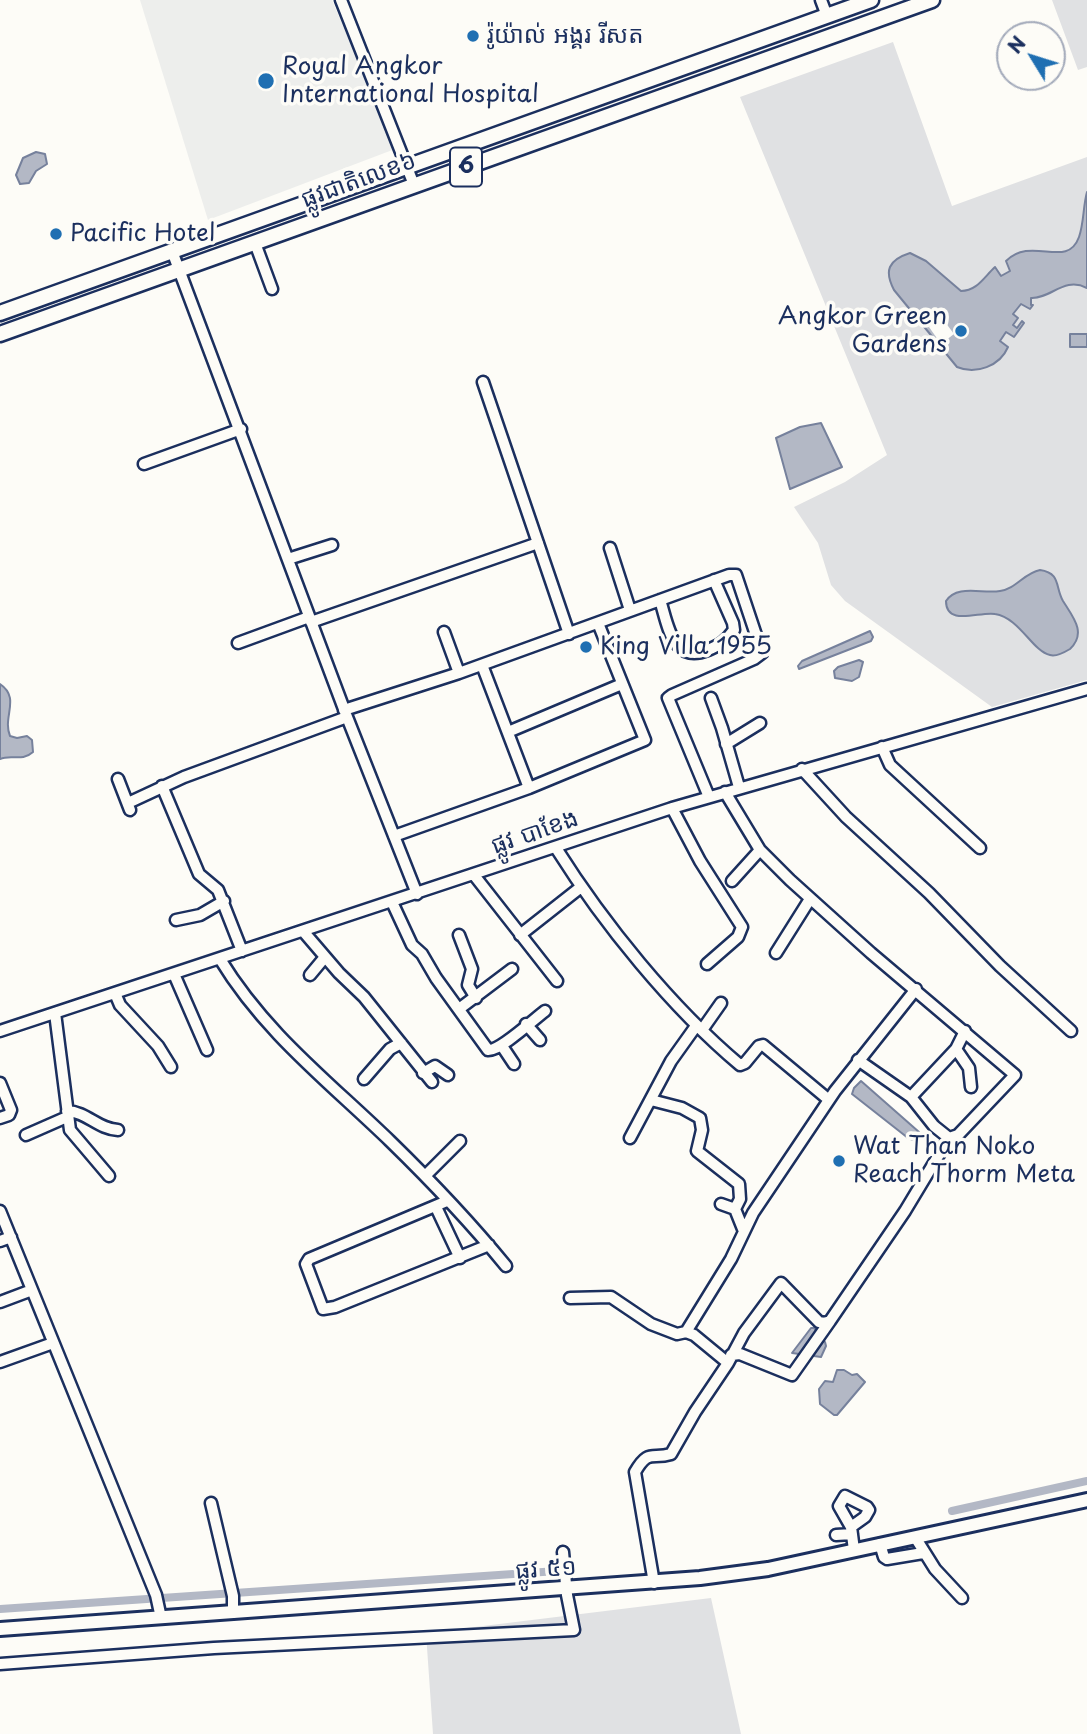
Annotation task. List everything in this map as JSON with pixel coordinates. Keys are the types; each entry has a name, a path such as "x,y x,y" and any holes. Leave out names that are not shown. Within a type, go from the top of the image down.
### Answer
{"highway":[{"name":"ផ្លូវជាតិលេខ៦","path":"0,313 871,0"},
{"name":"ផ្លូវជាតិលេខ៦","path":"0,334 932,0"}],"main road":[{"name":"ផ្លូវ ៥១","path":"0,1629 160,1614 233,1603 566,1592 654,1583 768,1569 854,1550 882,1551 920,1546 1087,1500"}],"street":[{"path":"341,0 414,185"},
{"path":"821,0 827,16"},
{"path":"255,243 272,289"},
{"path":"172,251 241,429 345,714 416,894"},
{"path":"483,382 569,634"},
{"path":"144,464 241,429"},
{"path":"239,643 538,544"},
{"path":"288,559 332,545"},
{"path":"610,548 630,610"},
{"path":"118,779 129,806 162,786 345,714 729,575 737,576 762,653 669,697 709,797"},
{"path":"660,600 677,646 686,653 702,652 724,642 734,630 714,580"},
{"path":"394,836 529,788 645,740 598,623"},
{"path":"444,632 459,673"},
{"path":"482,665 529,788"},
{"path":"508,732 622,684"},
{"name":"ផ្លូវ បាខែង","path":"0,1031 738,787 1087,689"},
{"path":"711,698 738,787"},
{"path":"726,744 761,723"},
{"path":"882,747 890,765 980,848"},
{"path":"802,769 855,826 929,893 1000,966 1071,1031"},
{"path":"162,786 199,874 218,890 243,951"},
{"path":"725,792 760,850 810,899 1015,1074 958,1135 949,1138 905,1211 792,1375 740,1354 729,1359"},
{"path":"672,808 700,861 742,927 738,937 707,964"},
{"path":"556,848 581,887 699,1028 740,1065 745,1063 758,1046 763,1045 829,1100"},
{"path":"732,881 760,850"},
{"path":"474,875 557,981"},
{"path":"520,935 581,887"},
{"path":"776,953 810,899"},
{"path":"176,920 200,915 224,901"},
{"path":"392,902 412,945 422,954 488,1050 502,1046 545,1011"},
{"path":"303,931 364,998 432,1082"},
{"path":"460,935 472,969 468,985 475,998"},
{"path":"310,975 325,957"},
{"path":"220,958 244,996 268,1026 425,1176 506,1266"},
{"path":"459,1009 512,970"},
{"path":"174,974 206,1051"},
{"path":"686,1332 731,1259 743,1229 829,1100 916,989"},
{"path":"115,993 120,1005 148,1035 171,1067"},
{"path":"629,1139 671,1061 721,1003"},
{"path":"55,1013 72,1135 109,1176"},
{"path":"526,1024 540,1040"},
{"path":"911,1097 956,1049 965,1031"},
{"path":"364,1079 390,1049 401,1043"},
{"path":"502,1046 514,1064"},
{"path":"956,1049 969,1068 971,1087"},
{"path":"858,1060 911,1097 934,1126 949,1138"},
{"path":"423,1073 435,1066 448,1075"},
{"path":"0,1083 11,1110 9,1115 0,1118"},
{"path":"651,1100 682,1108 700,1118 702,1130 697,1151 739,1184 740,1199 735,1209 743,1229"},
{"path":"26,1135 67,1114 83,1114 103,1128 118,1130"},
{"path":"425,1176 460,1141"},
{"path":"447,1201 309,1259 306,1264 323,1309 335,1307 489,1245"},
{"path":"720,1204 735,1209"},
{"path":"436,1207 460,1258"},
{"path":"0,1211 156,1595 160,1614"},
{"path":"0,1241 11,1237"},
{"path":"654,1583 635,1472 642,1462 653,1454 671,1454 744,1333 781,1283 819,1322 830,1321"},
{"path":"0,1302 32,1290"},
{"path":"570,1298 611,1297 651,1324 677,1334 686,1332 729,1359"},
{"path":"0,1362 53,1343"},
{"path":"211,1503 233,1603"},
{"path":"836,1535 852,1530 854,1550"},
{"path":"920,1546 942,1577 962,1598"},
{"path":"0,1664 214,1647 574,1630 566,1592 563,1552"}],"shaded area":[{"name":"Royal Angkor International Hospital","path":"140,0 332,0 395,149 208,220"},
{"path":"1052,0 1087,0 1087,67 1078,70 1066,38 1066,21 1060,21"},
{"name":"Angkor Green Gardens","path":"893,42 952,206 1087,157 1087,680 992,707 845,601 831,585 818,543 794,507 845,482 887,455 740,97"},
{"path":"36,152 45,154 47,164 36,171 29,183 20,184 16,175 23,158"},
{"path":"1087,192 1087,288 1079,285 1064,286 1031,298 1033,305 1030,309 1021,304 1013,314 1018,318 1013,325 1017,328 1022,321 1024,323 1014,337 1006,332 1000,341 1008,347 999,359 979,369 957,367 894,290 889,277 890,267 897,259 910,253 926,261 961,291 972,289 995,267 1001,276 1010,271 1006,261 1016,254 1027,251 1066,251 1073,246 1081,232"},
{"path":"1070,334 1087,334 1087,347 1070,347"},
{"path":"821,423 842,467 790,489 776,438 800,427"},
{"path":"1040,570 1054,577 1063,601 1077,625 1075,643 1060,654 1043,652 1004,617 995,614 958,616 947,609 946,601 957,593 1006,590 1029,574"},
{"path":"870,631 873,637 871,641 799,669 802,661"},
{"path":"859,660 863,662 859,677 852,681 835,678 834,671 838,667"},
{"path":"0,684 9,695 10,736 27,736 32,740 33,752 25,757 0,759"},
{"path":"861,1081 919,1132 918,1137 913,1140 908,1138 852,1094"},
{"path":"811,1328 814,1328 825,1342 821,1357 792,1353"},
{"path":"837,1370 857,1374 865,1382 837,1415 834,1415 820,1404 819,1389 825,1381 833,1382"},
{"path":"711,1598 741,1734 433,1734 426,1633"}],"pier":[{"path":"942,318 954,334 941,344 929,327"}],"waterway":[{"path":"952,1511 1087,1481"},
{"path":"0,1609 572,1570"}],"place":[{"name":"រ៉ូយ៉ាល់ អង្គរ រីសត","path":"473,36"},
{"name":"Royal Angkor International Hospital","path":"266,81"},
{"name":"Pacific Hotel","path":"56,234"},
{"name":"Angkor Green Gardens","path":"961,331"},
{"name":"King Villa 1955","path":"586,647"},
{"name":"Wat Than Noko Reach Thorm Meta","path":"839,1161"}]}
